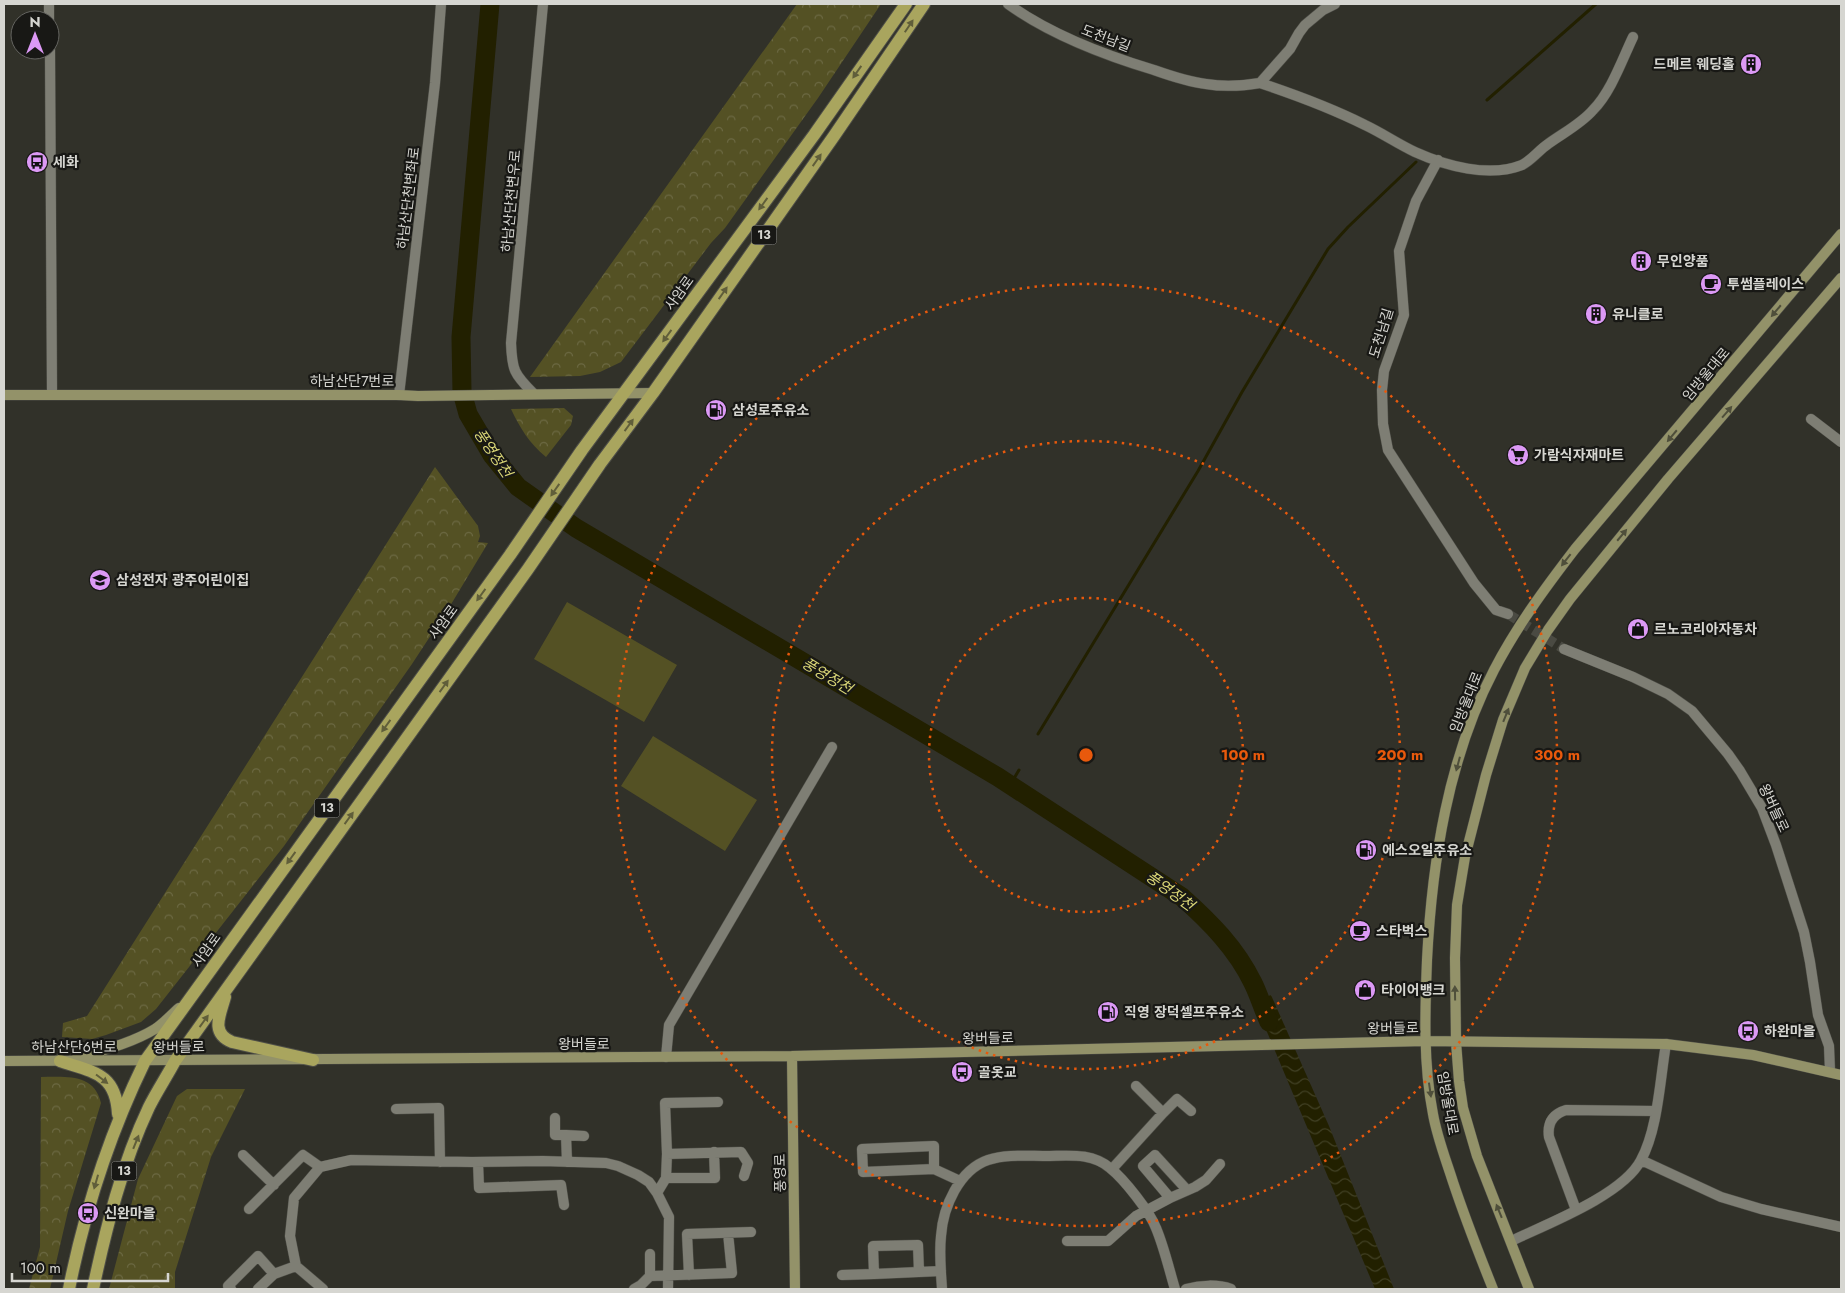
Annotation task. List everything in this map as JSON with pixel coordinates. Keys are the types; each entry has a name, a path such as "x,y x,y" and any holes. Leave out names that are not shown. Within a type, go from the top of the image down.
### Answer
{"main road":[{"name":"사암로","path":"69,1289 78,1246 100,1168 118,1119 145,1061 510,555 582,450 814,135 906,4"},
{"name":"13","path":"94,1289 101,1251 123,1173 149,1108 175,1061 528,569 600,464 653,393 834,136 924,4"},
{"name":"임방울대로","path":"1493,1289 1471,1234 1445,1159 1435,1123 1428,1080 1425,1042 1426,979 1431,894 1451,790 1470,723 1494,670 1528,613 1575,549 1841,234"},
{"name":"임방울대로","path":"1529,1289 1477,1156 1462,1108 1456,1042 1457,904 1464,857 1486,775 1503,720 1525,668 1548,630 1572,596 1668,479 1841,278"},
{"name":"하남산단7번로","path":"4,395 418,396 653,393"},
{"path":"228,987 218,1021 219,1030 223,1037 232,1042 313,1060"},
{"path":"60,1061 107,1050 143,1035 156,1028 191,997"},
{"name":"왕버들로","path":"145,1061 792,1056 1456,1042 1666,1044 1753,1055 1841,1075"},
{"name":"풍영로","path":"792,1056 795,1289"},
{"name":"하남산단6번로","path":"4,1061 145,1061"},
{"path":"60,1061 98,1074 107,1081 117,1100 118,1119"}],"street":[{"name":"하남산단천변좌로","path":"399,395 435,83 441,4"},
{"name":"하남산단천변우로","path":"533,394 519,380 515,372 511,343 542,4"},
{"name":"도천남길","path":"1008,4 1068,38 1135,64 1179,78 1206,84 1235,86 1260,83 1305,97 1366,125 1415,152 1438,160 1416,201 1399,251 1404,315 1384,371 1382,390 1384,433 1388,450 1474,583 1496,610 1508,614"},
{"path":"1260,83 1290,49 1305,25 1323,10 1335,4"},
{"path":"1438,160 1471,169 1490,170 1512,168 1524,164 1535,156 1540,149 1581,121 1593,110 1603,98 1633,37"},
{"path":"50,60 52,394"},
{"path":"1811,419 1841,442"},
{"name":"왕버들로","path":"1564,649 1633,677 1668,694 1692,711 1740,771 1762,808 1804,932 1818,1015 1829,1046 1830,1071"},
{"path":"666,1057 669,1025 832,747"},
{"path":"1511,1241 1614,1190 1629,1177 1641,1160 1651,1134 1666,1044"},
{"path":"1136,1086 1162,1113"},
{"path":"1112,1169 1177,1099 1191,1111"},
{"path":"658,1193 666,1178 668,1154 665,1103 718,1102"},
{"path":"396,1109 438,1108 440,1162"},
{"path":"1576,1210 1549,1137 1550,1121 1557,1113 1566,1110 1655,1111"},
{"path":"555,1118 555,1135 584,1136"},
{"path":"566,1135 567,1162"},
{"path":"934,1169 934,1146 862,1149 863,1172 934,1169 960,1181"},
{"path":"666,1178 715,1178 714,1152"},
{"path":"668,1154 741,1152 748,1163 744,1176"},
{"path":"243,1155 274,1184"},
{"path":"250,1209 303,1155 320,1167"},
{"path":"1170,1198 1143,1166 1155,1155 1187,1190"},
{"path":"942,1289 941,1236 944,1220 952,1196 960,1181 977,1165 999,1157 1084,1156 1101,1161 1112,1169 1136,1196 1156,1226 1175,1289"},
{"path":"323,1289 296,1266 290,1236 294,1198 320,1167 351,1160 567,1162 606,1163 618,1166 643,1178 658,1193 670,1217 668,1289"},
{"path":"1641,1160 1721,1196 1761,1209 1841,1227"},
{"path":"478,1162 479,1188 561,1184 564,1205"},
{"path":"1066,1241 1108,1241 1145,1210 1206,1180 1220,1164"},
{"path":"689,1275 687,1234 751,1232"},
{"path":"634,1289 650,1276 732,1273 728,1233"},
{"path":"874,1274 873,1246 918,1244 919,1272"},
{"path":"650,1254 650,1276"},
{"path":"230,1289 228,1286 258,1256 274,1274"},
{"path":"258,1289 274,1274 296,1266"},
{"path":"842,1275 941,1271"},
{"path":"1186,1289 1197,1286 1231,1289"}],"green space":[{"path":"797,4 881,4 818,98 725,228 711,243 621,362 600,372 580,376 530,377"},
{"path":"564,408 573,416 571,425 546,457 526,435 511,409"},
{"path":"435,467 478,526 480,536 478,542 488,543 450,606 412,664 284,846 156,1009 141,1022 106,1035 92,1039 62,1037 63,1023 87,1016"},
{"path":"567,602 677,665 644,722 534,659"},
{"path":"653,736 757,800 725,851 621,786"},
{"path":"41,1077 69,1077 86,1082 97,1093 101,1103 68,1211 50,1289 29,1289 40,1247"},
{"path":"187,1089 245,1089 211,1157 175,1272 175,1289 109,1289 138,1179 177,1096"}],"water":[{"path":"1271,995 1329,1126 1394,1289 1375,1289 1254,1001"}],"waterway":[{"name":"풍영정천","path":"490,4 461,337 462,392 468,414 492,455 518,487 576,528 998,777 1182,897 1203,916 1239,958 1253,983 1269,1022"},
{"path":"1487,100 1596,4"},
{"path":"1038,734 1198,471 1242,392 1328,249 1348,227 1416,162"},
{"path":"1010,785 1019,770"}],"tunnel":[{"path":"1508,614 1564,649"}],"place":[{"name":"드메르 웨딩홀","path":"1751,64"},
{"name":"세화","path":"37,162"},
{"name":"무인양품","path":"1641,261"},
{"name":"투썸플레이스","path":"1711,284"},
{"name":"유니클로","path":"1596,314"},
{"name":"삼성로주유소","path":"716,410"},
{"name":"가람식자재마트","path":"1518,455"},
{"name":"삼성전자 광주어린이집","path":"100,580"},
{"name":"르노코리아자동차","path":"1638,629"},
{"name":"에스오일주유소","path":"1366,850"},
{"name":"스타벅스","path":"1360,931"},
{"name":"타이어뱅크","path":"1365,990"},
{"name":"직영 장덕셀프주유소","path":"1108,1012"},
{"name":"하완마을","path":"1748,1031"},
{"name":"골옷교","path":"962,1072"},
{"name":"신완마을","path":"88,1213"}]}
